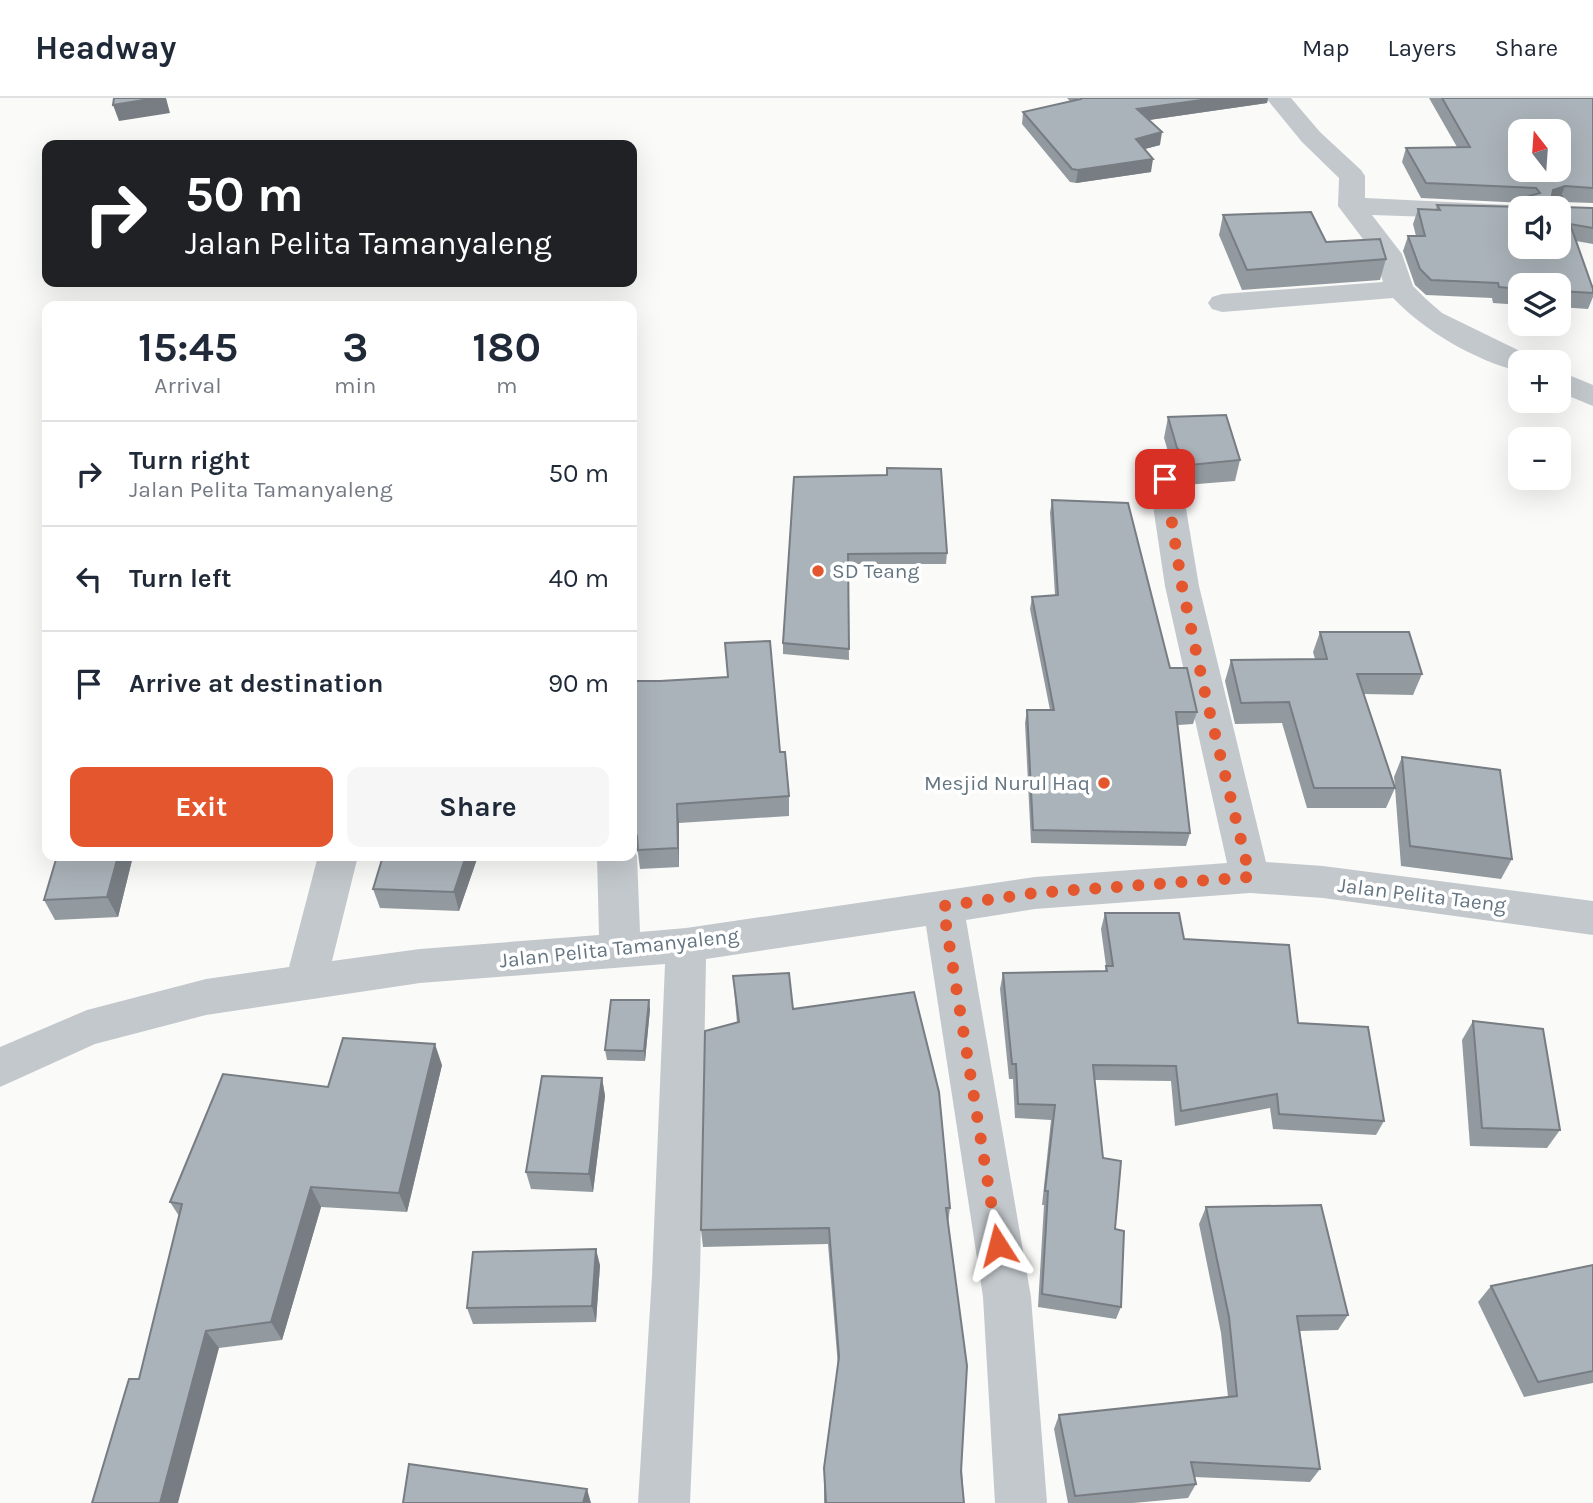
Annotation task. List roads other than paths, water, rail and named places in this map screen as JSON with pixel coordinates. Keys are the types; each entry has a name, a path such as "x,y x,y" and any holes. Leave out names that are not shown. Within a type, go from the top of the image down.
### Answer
{"street":[{"path":"1278,98 1311,136 1352,176 1351,206 1388,254 1400,289 1432,319 1508,357"},
{"path":"1351,206 1508,212"},
{"path":"1222,303 1400,289"},
{"path":"1571,386 1593,397"},
{"path":"1165,479 1182,586 1250,877"},
{"path":"306,983 337,861"},
{"path":"617,861 620,950"},
{"name":"Jalan Pelita Tamanyaleng","path":"0,1068 87,1028 206,997 420,966 686,945 1035,893 1250,877"},
{"name":"Jalan Pelita Taeng","path":"1250,877 1323,882 1593,918"},
{"path":"943,906 1007,1297 1021,1503"},
{"path":"664,1503 675,1289 686,945"}],"place":[{"name":"SD Teang","path":"818,571"},
{"name":"Mesjid Nurul Haq","path":"1104,783"}]}
